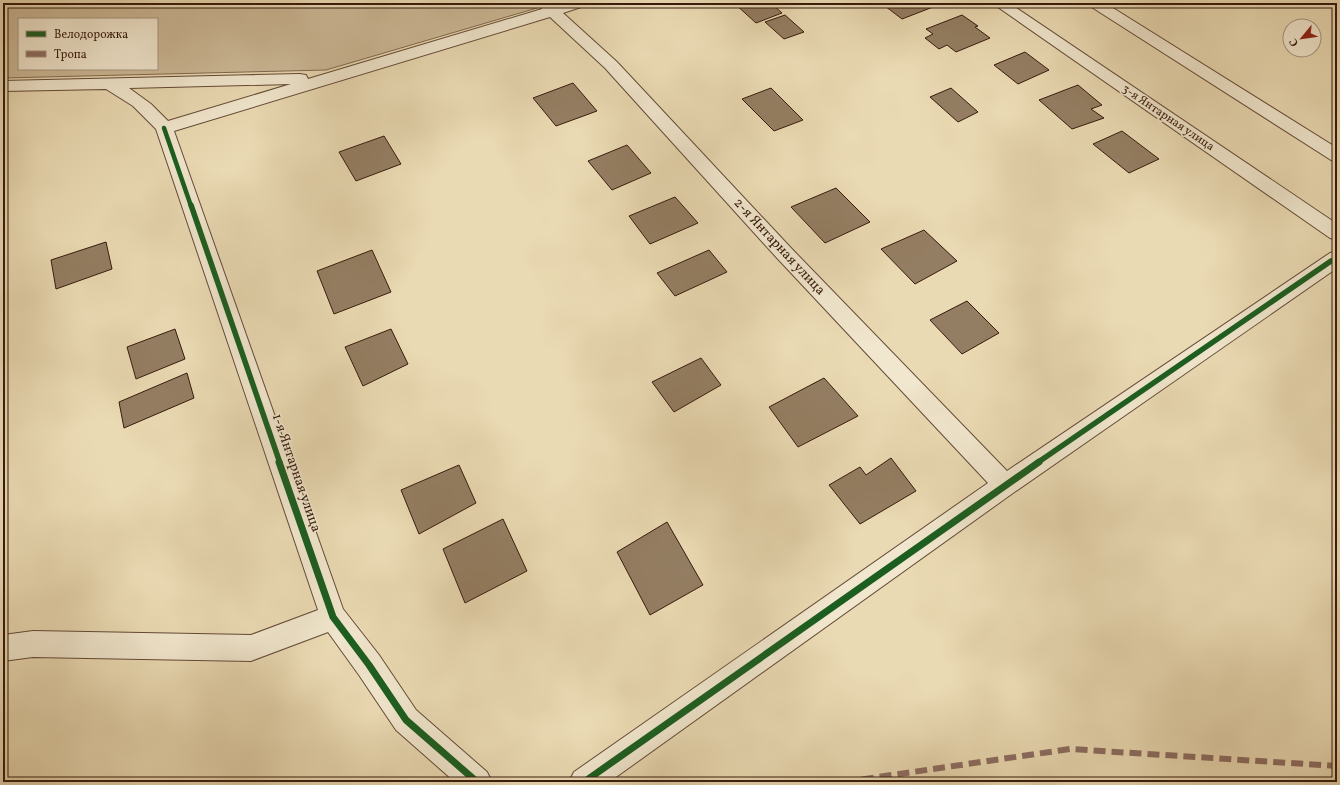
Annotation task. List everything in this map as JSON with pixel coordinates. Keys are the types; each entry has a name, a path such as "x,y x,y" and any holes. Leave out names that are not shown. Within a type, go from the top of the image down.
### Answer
{"street":[{"path":"108,83 133,97 155,116 164,128 327,78 547,7 579,3"},
{"name":"3-я Янтарная улица","path":"999,3 1337,233"},
{"path":"1095,3 1337,156"},
{"name":"2-я Янтарная улица","path":"547,7 611,65 784,253 1005,485"},
{"path":"3,86 327,78"},
{"name":"1-я Янтарная улица","path":"164,128 333,617 369,664 406,720 477,782"},
{"path":"584,782 1005,485 1334,260"},
{"path":"3,648 33,644 251,648 333,617"}],"shaded area":[{"path":"3,3 533,3 537,8 326,70 3,78"}],"building":[{"path":"734,3 771,3 782,13 756,23"},
{"path":"881,3 927,3 933,7 902,19"},
{"path":"785,15 804,32 784,39 765,22"},
{"path":"962,15 978,26 975,27 990,38 956,52 947,45 939,49 925,38 933,34 926,29"},
{"path":"1025,52 1049,70 1018,84 994,65"},
{"path":"573,83 597,111 556,126 533,98"},
{"path":"1078,85 1102,105 1091,109 1104,118 1072,129 1039,100"},
{"path":"771,88 803,120 774,131 742,99"},
{"path":"951,88 978,112 958,122 930,97"},
{"path":"1122,131 1159,159 1129,173 1093,144"},
{"path":"384,136 401,164 356,181 339,152"},
{"path":"627,145 651,173 612,190 588,161"},
{"path":"836,188 870,222 825,243 791,207"},
{"path":"675,197 698,223 650,244 629,216"},
{"path":"924,230 957,261 915,284 881,249"},
{"path":"106,242 112,269 56,289 51,260"},
{"path":"372,250 391,292 334,314 317,271"},
{"path":"709,250 727,272 675,296 657,273"},
{"path":"967,301 999,333 962,354 930,320"},
{"path":"175,329 185,359 136,379 127,347"},
{"path":"391,329 408,364 363,386 345,347"},
{"path":"701,358 721,385 674,412 652,382"},
{"path":"187,373 194,398 124,428 119,402"},
{"path":"824,378 858,416 798,447 769,407"},
{"path":"891,458 916,491 860,524 829,485 860,467 866,475"},
{"path":"459,465 476,503 419,534 401,490"},
{"path":"503,519 527,571 465,603 443,549"},
{"path":"667,522 703,585 650,615 617,552"}],"marked path":[{"path":"844,782 1070,749 1337,766"}],"cycle path":[{"path":"164,128 333,617 369,665 406,720 477,782"},
{"path":"584,782 1005,485 1331,261"}]}
